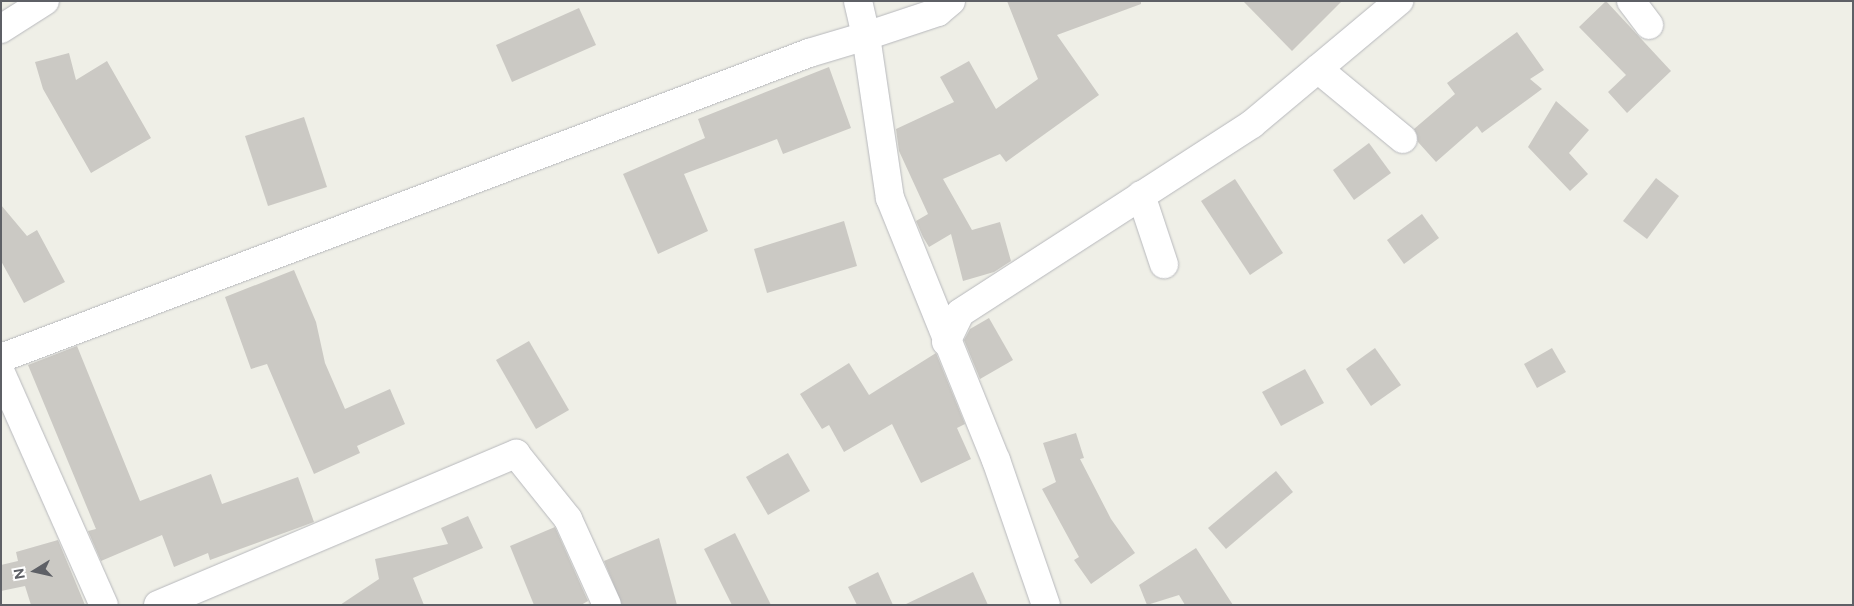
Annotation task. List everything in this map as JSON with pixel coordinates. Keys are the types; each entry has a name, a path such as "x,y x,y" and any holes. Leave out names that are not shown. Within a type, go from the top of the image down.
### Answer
{"street":[{"path":"1,29 45,1"},
{"path":"858,1 866,36 890,198 946,342 996,460 1046,605"},
{"path":"1,358 809,52 866,36 938,12 951,1"},
{"path":"946,342 960,312 1252,124 1399,1"},
{"path":"1631,1 1649,26"},
{"path":"1318,69 1403,140"},
{"path":"1141,195 1164,264"},
{"path":"1,373 104,605"},
{"path":"158,605 516,454 568,519 607,605"}],"building":[{"path":"1007,1 1141,1 1141,4 1057,35 1099,95 1006,162 1000,154 943,179 972,230 1000,222 1011,261 994,272 963,281 951,234 929,247 923,237 916,221 928,214 899,151 896,129 954,102 940,77 969,61 996,109 1038,79"},
{"path":"1243,1 1342,1 1292,51"},
{"path":"1606,1 1671,71 1627,113 1608,92 1626,75 1579,27"},
{"path":"579,8 596,45 512,82 496,45"},
{"path":"1517,32 1544,70 1530,79 1542,89 1482,133 1477,126 1436,162 1418,142 1414,129 1455,94 1447,83"},
{"path":"69,53 76,80 107,61 151,138 91,173 43,89 35,62"},
{"path":"829,67 851,128 783,154 777,139 684,174 708,231 658,254 623,174 705,138 698,119"},
{"path":"1556,101 1589,130 1569,153 1588,174 1570,191 1528,147"},
{"path":"304,117 327,187 268,206 245,136"},
{"path":"1369,143 1391,173 1354,200 1333,170"},
{"path":"1656,178 1679,196 1647,239 1623,221"},
{"path":"1235,179 1283,253 1250,275 1201,201"},
{"path":"1,205 27,236 37,230 65,282 24,303 1,261"},
{"path":"1422,214 1439,238 1404,264 1387,240"},
{"path":"844,221 857,266 767,293 754,249"},
{"path":"294,270 316,322 325,363 345,409 390,389 405,424 357,446 360,453 314,474 267,364 251,369 225,297"},
{"path":"989,318 1013,360 980,379 964,340 970,329"},
{"path":"529,341 569,410 536,429 496,360"},
{"path":"77,346 140,501 211,474 222,504 298,477 314,522 210,560 208,553 174,567 162,535 101,561 88,531 96,529 28,365"},
{"path":"1375,348 1401,385 1371,406 1346,369"},
{"path":"1552,348 1566,372 1537,388 1524,364"},
{"path":"936,353 965,424 957,428 971,459 921,483 892,424 844,452 829,425 822,429 800,394 849,363 869,395"},
{"path":"1305,369 1324,403 1281,426 1262,392"},
{"path":"1076,433 1084,458 1080,459 1111,519 1135,553 1091,584 1074,560 1079,557 1042,489 1056,482 1043,443"},
{"path":"788,453 810,491 768,515 746,477"},
{"path":"1276,471 1293,492 1226,549 1208,528"},
{"path":"468,516 483,548 413,578 424,605 340,605 379,579 375,559 448,544 441,528"},
{"path":"555,527 588,601 581,605 534,605 510,546"},
{"path":"735,533 771,605 732,605 704,549"},
{"path":"659,538 677,605 622,605 604,561"},
{"path":"58,540 85,605 31,605 25,586 1,591 1,565 18,561 16,552"},
{"path":"1196,548 1233,605 1185,605 1179,595 1147,605 1139,585"},
{"path":"878,572 893,605 857,605 848,587"},
{"path":"973,572 988,605 904,605"}]}
